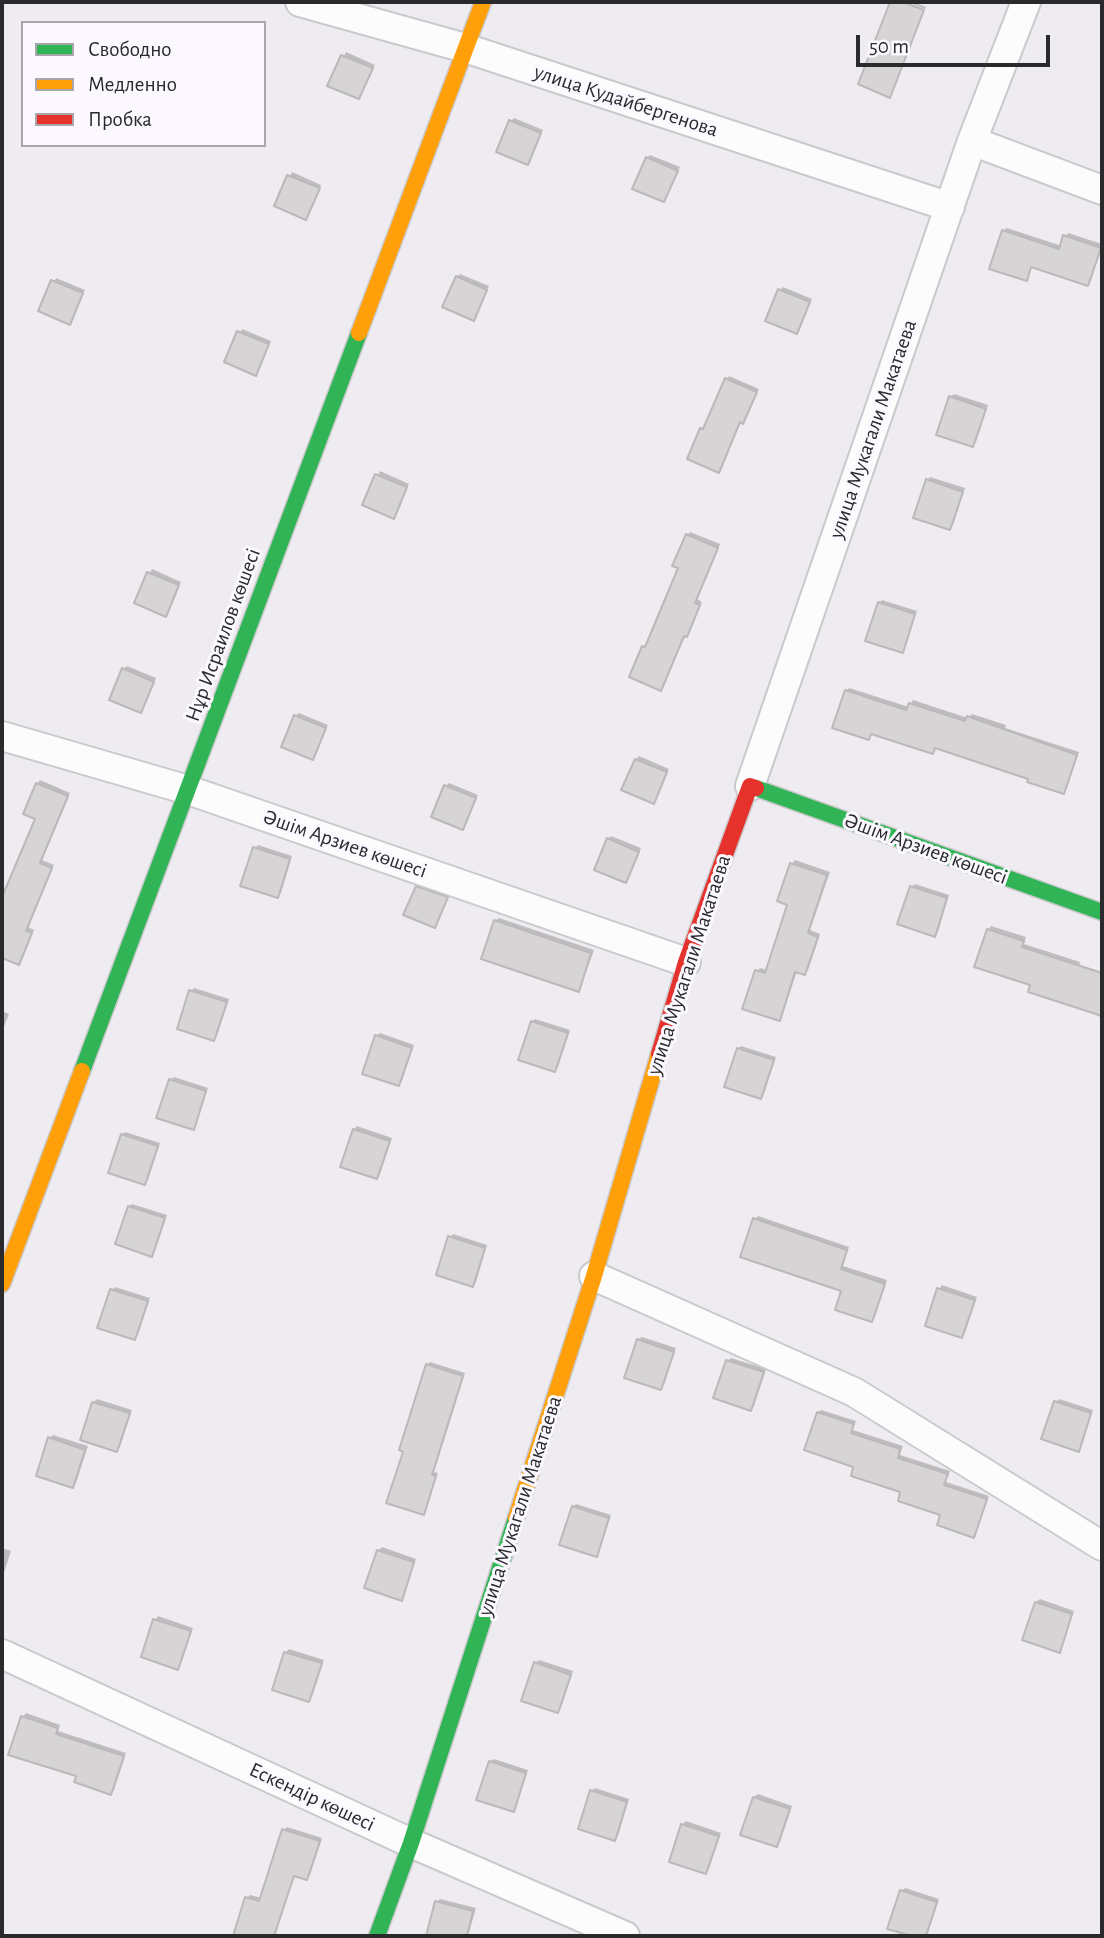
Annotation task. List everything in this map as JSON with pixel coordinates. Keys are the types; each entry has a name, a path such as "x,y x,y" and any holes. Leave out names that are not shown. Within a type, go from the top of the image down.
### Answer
{"street":[{"name":"улица Кудайбергенова","path":"300,2 465,48 950,207"},
{"name":"Нұр Исраилов көшесі","path":"2,1284 484,2"},
{"name":"улица Мукагали Макатаева","path":"377,1936 411,1843 594,1276 686,962 750,786 972,141 1026,2"},
{"path":"972,141 1102,190"},
{"name":"Әшім Арзиев көшесі","path":"2,736 188,790 686,962"},
{"name":"Әшім Арзиев көшесі","path":"750,786 1102,912"},
{"path":"594,1276 854,1392 1102,1546"},
{"name":"Ескендір көшесі","path":"2,1654 411,1843 625,1936"}],"building":[{"path":"890,2 903,2 924,10 890,98 858,84"},
{"path":"341,55 373,68 359,99 327,86"},
{"path":"509,120 541,133 528,165 496,152"},
{"path":"646,157 678,171 664,202 632,189"},
{"path":"287,175 320,188 306,220 274,206"},
{"path":"1002,230 1059,249 1063,235 1101,248 1088,286 1031,267 1027,281 989,269"},
{"path":"456,276 487,290 474,321 442,307"},
{"path":"51,280 83,293 70,325 38,311"},
{"path":"778,289 810,302 797,334 765,321"},
{"path":"237,331 269,344 256,376 224,362"},
{"path":"725,378 757,392 743,424 740,422 719,473 687,459"},
{"path":"949,396 986,409 973,447 936,435"},
{"path":"375,474 407,487 394,519 362,505"},
{"path":"926,479 963,492 950,530 913,518"},
{"path":"686,534 718,548 695,603 700,605 661,691 629,677 642,646 645,647 678,568 672,566"},
{"path":"147,572 179,585 166,617 134,603"},
{"path":"878,602 915,614 903,653 865,641"},
{"path":"122,668 154,682 141,713 109,700"},
{"path":"845,690 906,710 909,703 965,721 967,716 1077,755 1064,794 935,748 933,754 871,734 869,740 832,728"},
{"path":"294,715 326,728 313,760 281,747"},
{"path":"635,759 667,772 654,804 621,790"},
{"path":"36,783 68,796 40,863 52,868 26,931 32,933 19,965 2,958 2,897 35,819 23,814"},
{"path":"444,785 476,798 463,830 431,817"},
{"path":"607,838 639,852 626,883 594,870"},
{"path":"253,847 290,859 278,898 240,886"},
{"path":"790,863 827,875 808,933 818,937 805,975 795,972 780,1021 742,1009 755,970 765,973 787,905 777,901"},
{"path":"416,886 448,897 435,928 403,915"},
{"path":"910,886 947,898 935,937 897,924"},
{"path":"494,920 591,953 579,992 481,959"},
{"path":"987,929 1024,941 1022,947 1102,973 1102,1016 1028,992 1030,985 974,967"},
{"path":"189,990 227,1002 214,1041 177,1029"},
{"path":"531,1021 568,1033 555,1072 518,1060"},
{"path":"375,1035 412,1048 399,1086 362,1074"},
{"path":"737,1048 774,1060 761,1099 724,1087"},
{"path":"169,1079 206,1091 194,1130 156,1118"},
{"path":"353,1129 390,1141 377,1179 340,1167"},
{"path":"121,1134 158,1146 145,1185 108,1173"},
{"path":"128,1206 165,1218 152,1257 115,1244"},
{"path":"753,1218 847,1250 841,1269 885,1284 872,1322 835,1310 841,1291 740,1257"},
{"path":"448,1236 485,1248 473,1287 436,1275"},
{"path":"937,1288 975,1300 962,1338 925,1326"},
{"path":"110,1289 148,1301 135,1340 97,1328"},
{"path":"637,1339 674,1352 661,1390 624,1378"},
{"path":"726,1360 764,1372 751,1411 713,1398"},
{"path":"426,1364 463,1376 432,1475 436,1476 424,1515 386,1503 403,1452 399,1450"},
{"path":"1054,1401 1091,1413 1079,1452 1041,1439"},
{"path":"92,1402 130,1413 117,1452 80,1440"},
{"path":"817,1412 854,1424 851,1433 900,1449 898,1458 948,1474 944,1485 987,1499 974,1538 937,1525 940,1515 898,1501 900,1492 851,1476 853,1467 804,1450"},
{"path":"48,1437 85,1450 73,1488 36,1476"},
{"path":"572,1506 609,1518 597,1557 559,1545"},
{"path":"377,1550 414,1562 402,1601 364,1588"},
{"path":"1035,1602 1072,1614 1060,1653 1022,1640"},
{"path":"153,1619 191,1631 178,1670 141,1657"},
{"path":"284,1652 322,1663 309,1702 272,1690"},
{"path":"534,1662 571,1675 558,1713 521,1701"},
{"path":"21,1716 58,1728 56,1734 124,1756 111,1795 74,1782 76,1776 8,1755"},
{"path":"489,1761 526,1773 514,1812 476,1800"},
{"path":"590,1790 627,1802 615,1841 578,1829"},
{"path":"753,1797 790,1809 777,1847 740,1835"},
{"path":"681,1824 719,1836 706,1874 669,1862"},
{"path":"282,1829 320,1841 307,1880 294,1876 274,1936 233,1936 245,1897 259,1901"},
{"path":"900,1890 937,1902 926,1936 912,1936 887,1929"},
{"path":"435,1901 473,1911 467,1936 426,1936"}],"traffic: fast":[{"path":"82,1071 359,333"},
{"path":"756,788 1102,912"},
{"path":"377,1936 411,1843 516,1518"}],"traffic: slow":[{"path":"359,333 483,2"},
{"path":"516,1518 594,1276 659,1054"},
{"path":"2,1284 82,1071"}],"traffic: jam":[{"path":"659,1054 686,962 750,786 756,788"}]}
